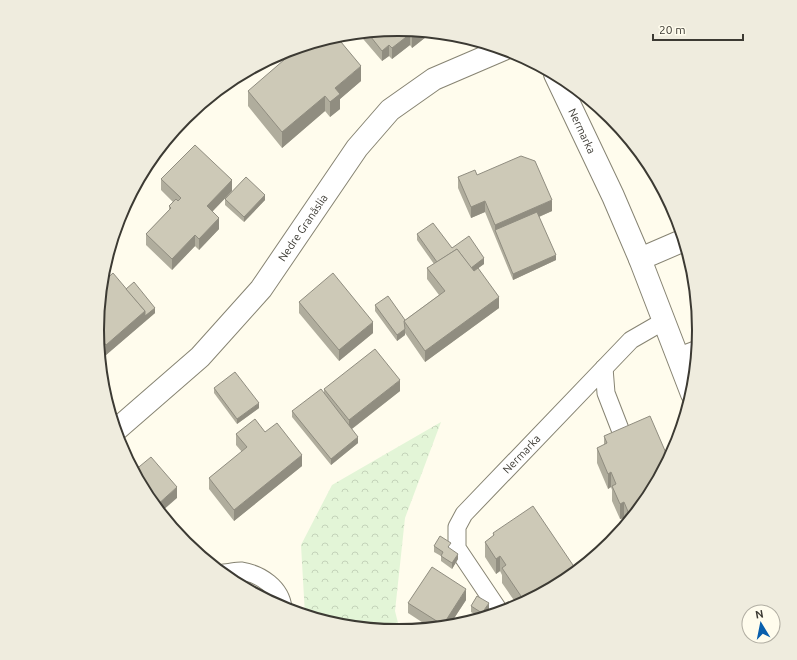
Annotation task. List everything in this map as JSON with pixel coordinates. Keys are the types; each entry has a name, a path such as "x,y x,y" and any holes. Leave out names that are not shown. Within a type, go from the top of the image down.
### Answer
{"street":[{"name":"Nedre Granåslia","path":"120,426 200,357 261,288 357,148 390,110 434,79 495,53"},
{"name":"Nermarka","path":"560,85 613,196 640,259 688,383"},
{"path":"640,259 679,242"}],"lane":[{"name":"Nermarka","path":"497,607 457,548 457,527 464,514 630,340 664,321"},
{"path":"677,357 692,351"},
{"path":"604,368 606,393 625,442"},
{"path":"232,572 241,571 267,580 282,600"}],"green space":[{"path":"441,422 405,518 395,611 398,624 341,618 305,608 301,545 332,485"}],"building":[{"path":"407,36 392,48 389,45 382,51 372,38"},
{"path":"341,42 361,66 335,88 340,94 330,102 325,96 282,132 248,91 286,58 322,46"},
{"path":"195,145 232,180 207,206 219,218 199,239 195,235 172,259 146,234 171,208 169,206 176,199 178,201 181,198 161,179"},
{"path":"521,156 535,161 552,200 495,225 485,201 471,207 458,177 475,170 477,175"},
{"path":"246,177 265,195 244,217 225,199"},
{"path":"537,212 556,255 513,274 495,230"},
{"path":"433,223 452,248 469,236 484,258 471,268 457,249 437,262 417,234"},
{"path":"457,249 474,271 478,268 499,297 425,351 404,321 445,291 427,268"},
{"path":"113,273 145,311 106,345 104,330 109,276"},
{"path":"333,273 373,322 339,350 299,302"},
{"path":"134,282 155,308 145,316 145,311 126,289"},
{"path":"388,296 405,320 405,329 397,335 375,305"},
{"path":"375,349 400,380 349,420 324,389"},
{"path":"235,372 259,403 237,419 214,388"},
{"path":"321,389 358,437 331,459 292,411"},
{"path":"650,416 666,452 653,477 629,513 624,502 620,504 612,486 616,484 611,472 608,474 597,448 607,443 604,436"},
{"path":"255,419 265,432 277,423 302,455 234,510 209,478 247,447 236,434"},
{"path":"151,457 177,487 160,502 139,467"},
{"path":"533,506 573,566 545,585 522,597 502,568 506,565 500,556 496,559 485,542 494,535 493,533"},
{"path":"440,536 451,543 448,547 458,554 452,563 441,556 443,552 434,546"},
{"path":"432,567 466,589 447,619 437,621 408,603"},
{"path":"477,596 489,603 483,611 481,612 471,606"}]}
